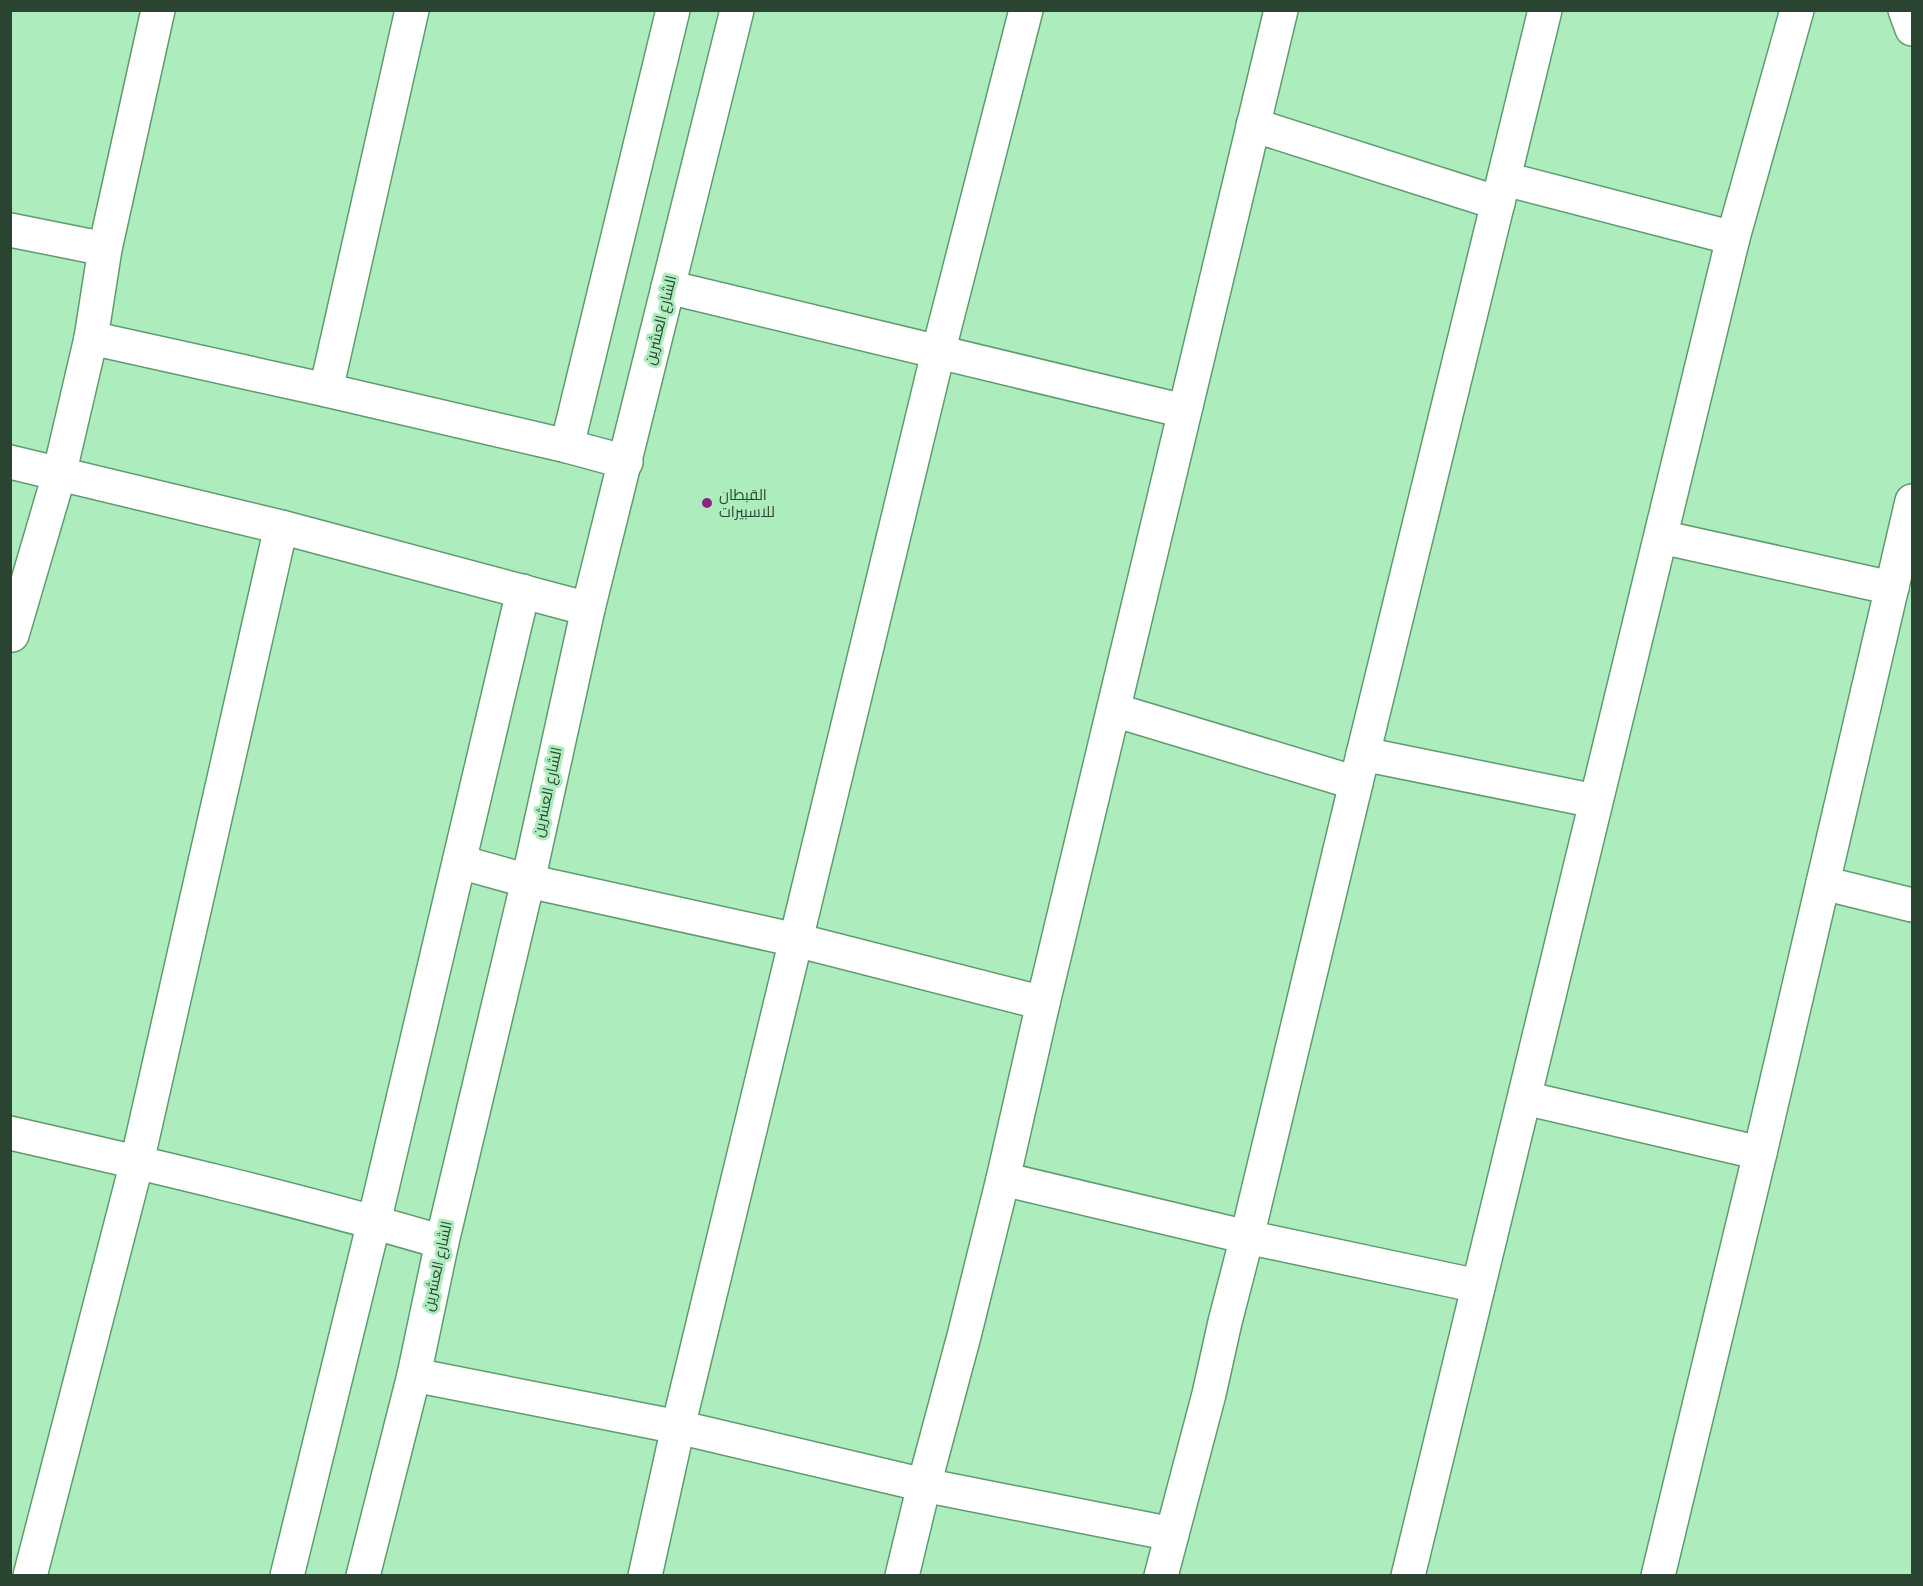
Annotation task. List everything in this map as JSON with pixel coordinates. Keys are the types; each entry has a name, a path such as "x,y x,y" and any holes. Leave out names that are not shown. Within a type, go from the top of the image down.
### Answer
{"street":[{"path":"11,638 59,475 91,338 105,249 158,10"},
{"path":"326,390 412,10"},
{"path":"567,446 673,10"},
{"name":"الشارع العشرين","path":"363,1575 414,1375 442,1242 528,881 588,609 737,10"},
{"path":"645,1575 678,1427 938,353 1026,10"},
{"path":"902,1575 1003,1179 1043,1003 1281,10"},
{"path":"1161,1575 1209,1394 1359,768 1545,10"},
{"path":"1408,1575 1733,238 1797,10"},
{"path":"1905,10 1912,28"},
{"path":"1253,125 1502,191 1733,238"},
{"path":"10,230 105,249"},
{"path":"668,287 1184,411"},
{"path":"91,338 326,390 626,462"},
{"path":"10,462 281,527 588,609"},
{"path":"1658,1575 1760,1153 1912,501"},
{"path":"30,1575 137,1162 281,527"},
{"path":"1661,537 1892,588"},
{"path":"286,1575 374,1222 523,591"},
{"path":"1114,710 1359,768 1595,801"},
{"path":"460,862 528,881 796,940 1043,1003"},
{"path":"1823,883 1912,905"},
{"path":"1525,1098 1760,1153"},
{"path":"10,1133 137,1162 374,1222 442,1242"},
{"path":"1003,1179 1247,1237 1478,1286"},
{"path":"414,1375 678,1427 924,1485 1172,1534"}],"place":[{"name":"القبطان للاسبيرات","path":"707,503"}]}
